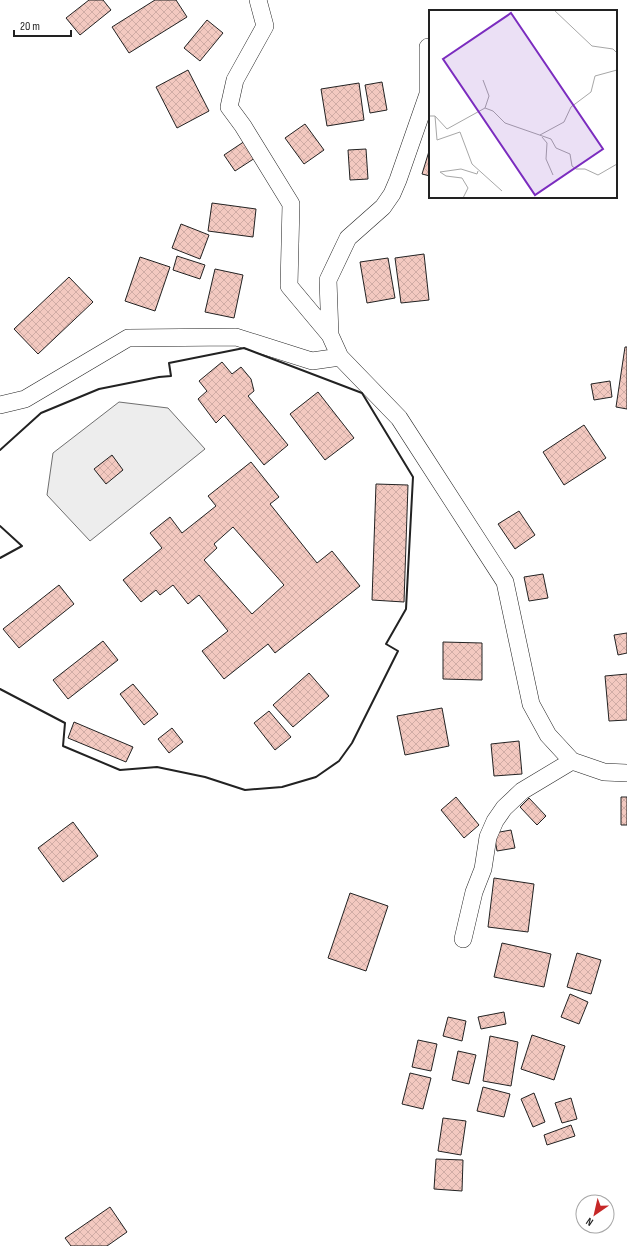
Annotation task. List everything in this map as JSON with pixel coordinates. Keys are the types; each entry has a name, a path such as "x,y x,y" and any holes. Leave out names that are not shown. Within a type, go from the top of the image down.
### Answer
{"street":[{"path":"258,0 265,26 235,80 229,107 243,126 291,204 289,286 330,335 340,357 398,418 505,582 531,704 548,736 572,761 604,772 627,773"},
{"path":"330,335 328,280 348,238 383,207 398,180 428,94 428,47"},
{"path":"0,405 25,399 128,338 236,336 312,361 340,357"},
{"path":"463,940 474,892 482,869 488,837 495,821 504,808 522,791 572,761"}],"shaded area":[{"path":"119,402 168,408 205,449 90,541 47,495 53,453"}],"building":[{"path":"89,0 103,0 111,10 80,35 66,18"},
{"path":"155,0 176,0 187,17 129,53 112,27"},
{"path":"207,20 223,33 200,61 184,48"},
{"path":"188,70 209,111 177,128 156,87"},
{"path":"382,82 387,110 370,113 365,85"},
{"path":"359,83 364,120 327,126 321,89"},
{"path":"305,124 324,150 304,164 285,138"},
{"path":"245,141 255,158 235,171 224,155"},
{"path":"366,149 368,179 350,180 348,150"},
{"path":"429,151 429,176 422,174"},
{"path":"212,203 256,209 253,237 208,231"},
{"path":"181,224 209,235 200,259 172,248"},
{"path":"424,254 429,300 401,303 395,258"},
{"path":"177,256 205,265 200,279 173,270"},
{"path":"140,257 170,267 155,311 125,301"},
{"path":"388,258 395,298 367,303 360,262"},
{"path":"215,269 243,275 234,318 205,312"},
{"path":"69,277 93,302 38,354 14,329"},
{"path":"625,347 627,347 627,409 616,407"},
{"path":"222,362 232,374 241,367 251,379 254,391 248,396 288,445 264,465 224,415 216,423 198,399 207,391 199,381"},
{"path":"610,381 612,397 594,400 591,384"},
{"path":"318,392 354,438 325,460 290,414"},
{"path":"584,425 606,458 564,485 543,452"},
{"path":"112,455 123,470 106,484 94,469"},
{"path":"251,462 279,497 270,504 317,563 332,551 360,586 275,653 268,644 224,679 202,651 228,631 199,595 188,604 173,585 160,595 156,590 141,602 123,580 162,548 150,533 170,517 182,533 216,506 208,496","holes":["233,527 284,585 252,614 204,560 217,548 214,544"]},
{"path":"376,484 408,485 404,602 372,600"},
{"path":"519,511 535,535 515,549 498,524"},
{"path":"543,574 548,598 529,601 524,577"},
{"path":"59,585 74,604 19,648 3,629"},
{"path":"627,633 627,653 618,655 614,635"},
{"path":"103,641 118,660 68,699 53,680"},
{"path":"443,642 482,643 482,680 443,679"},
{"path":"309,673 329,696 293,727 273,705"},
{"path":"627,674 627,720 609,721 605,676"},
{"path":"133,684 158,714 144,725 120,694"},
{"path":"442,708 449,746 405,755 397,716"},
{"path":"269,711 291,737 275,750 254,723"},
{"path":"74,722 133,747 126,762 68,738"},
{"path":"172,728 183,742 169,753 158,739"},
{"path":"519,741 522,774 494,776 491,744"},
{"path":"456,797 479,825 464,838 441,810"},
{"path":"621,797 627,797 627,825 621,825"},
{"path":"529,798 546,816 537,825 520,807"},
{"path":"73,822 98,856 63,882 38,848"},
{"path":"511,830 515,848 497,851 494,833"},
{"path":"494,878 534,884 528,932 488,927"},
{"path":"350,893 388,906 366,971 328,958"},
{"path":"502,943 551,954 544,987 494,977"},
{"path":"577,953 601,960 591,994 567,987"},
{"path":"570,994 588,1002 579,1024 561,1017"},
{"path":"504,1012 506,1024 481,1029 478,1017"},
{"path":"448,1017 466,1021 462,1041 443,1036"},
{"path":"532,1035 565,1046 554,1080 521,1069"},
{"path":"490,1036 518,1042 511,1086 483,1081"},
{"path":"418,1040 437,1044 431,1071 412,1067"},
{"path":"458,1051 476,1055 469,1084 452,1080"},
{"path":"410,1073 431,1078 423,1109 402,1104"},
{"path":"483,1087 510,1094 504,1117 477,1111"},
{"path":"534,1093 545,1122 533,1127 521,1099"},
{"path":"571,1098 577,1119 562,1123 555,1103"},
{"path":"443,1118 466,1121 461,1155 438,1151"},
{"path":"571,1125 575,1136 547,1145 544,1135"},
{"path":"436,1159 463,1160 462,1191 434,1189"},
{"path":"110,1207 127,1232 107,1246 71,1246 65,1238"}],"wall":[{"path":"0,450 41,413 99,389 171,376 169,363 244,348 362,393 413,477 406,609 386,644 398,651 352,743 339,761 316,777 282,787 245,790 205,777 157,767 120,770 63,746 65,723 0,689"},
{"path":"0,526 22,546 0,558"}]}
